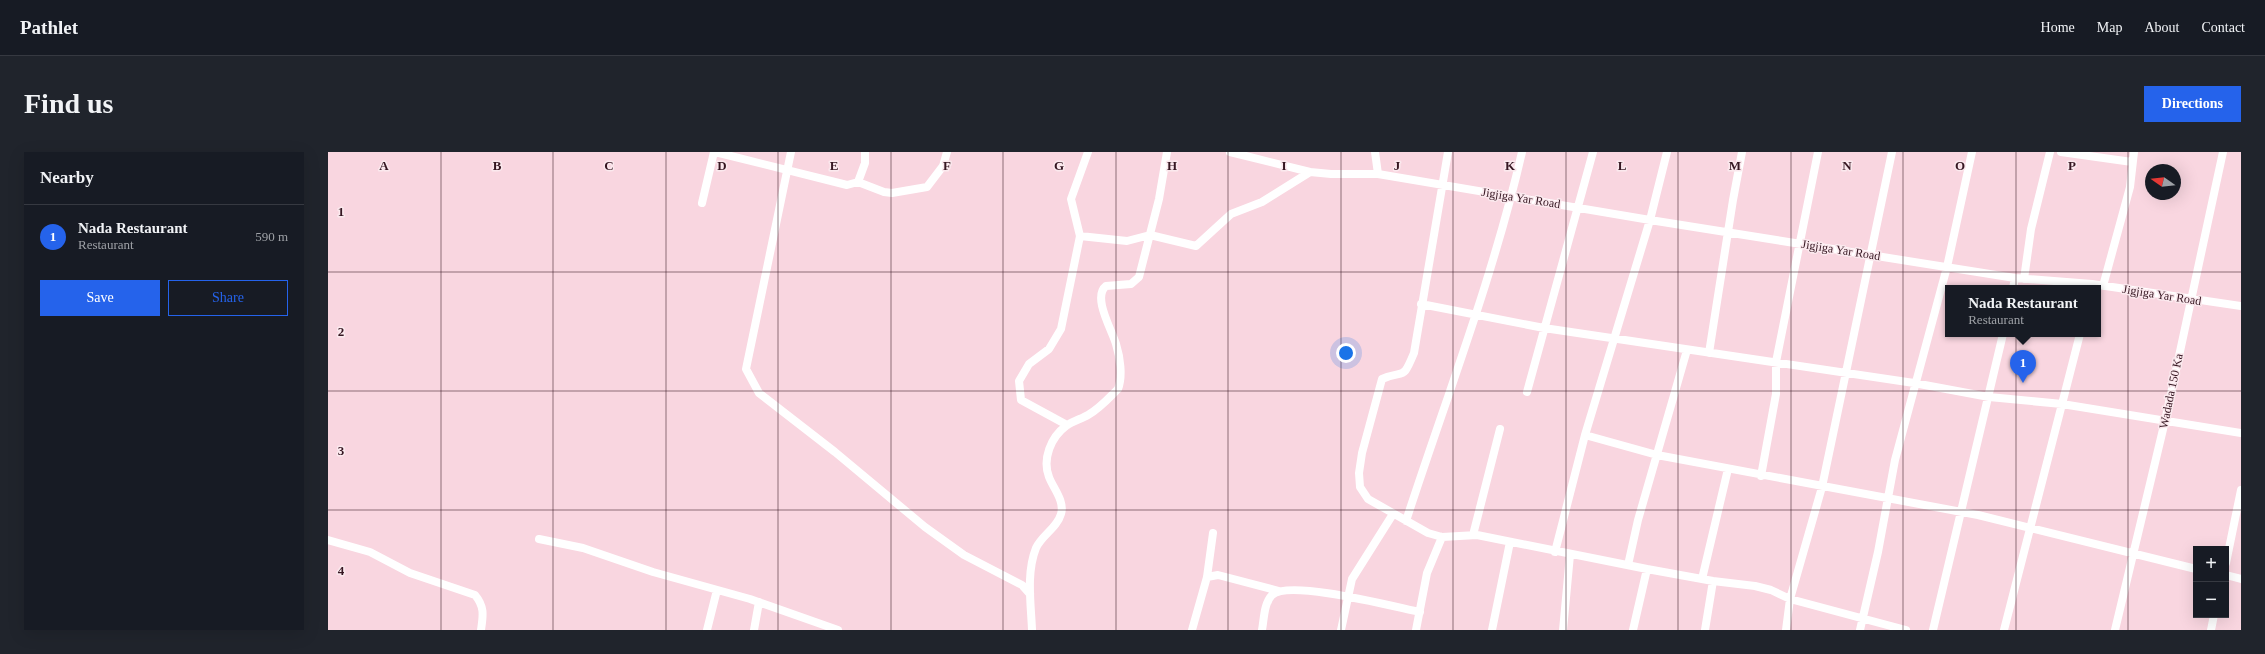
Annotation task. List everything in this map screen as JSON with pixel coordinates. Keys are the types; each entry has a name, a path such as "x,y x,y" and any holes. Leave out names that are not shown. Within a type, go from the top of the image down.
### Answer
{"street":[{"path":"702,203 714,152 786,168 847,185 858,182 884,192 892,193 927,186 943,166 947,152"},
{"path":"791,152 786,168 746,369 759,393 835,452 925,527 964,555 1022,585 1030,594"},
{"path":"858,182 864,163 865,152"},
{"path":"1067,425 1022,400 1019,381 1029,364 1049,349 1061,329 1080,236 1071,199 1088,152"},
{"path":"1032,630 1030,594 1032,564 1037,547 1057,523 1062,513 1061,504 1049,477 1046,464 1047,455 1058,434 1067,425 1089,414 1118,389 1121,375 1116,344 1103,310 1100,296 1106,286 1131,284 1139,277 1150,235 1167,152"},
{"name":"Jigjiga Yar Road","path":"1230,152 1310,172 1331,174 1378,174 1650,220 2015,278 2082,285"},
{"path":"1375,152 1378,174"},
{"path":"1448,152 1421,304 1414,353 1407,370 1403,374 1382,379 1380,383 1359,472 1360,487 1368,499 1428,533 1442,537 1473,535 1570,555 1713,581 1745,584 1771,590 1790,600 1862,620 1906,630"},
{"path":"1406,521 1447,394 1476,315 1512,196 1522,152"},
{"path":"1527,392 1593,152"},
{"path":"1555,552 1585,435 1650,220 1667,152"},
{"path":"1709,353 1742,152"},
{"path":"1761,476 1776,394 1776,362 1818,152"},
{"path":"1786,630 1790,600 1822,487 1869,254 1892,152"},
{"path":"1860,630 1878,552 1895,460 1914,383 1947,267 1972,152"},
{"path":"2024,279 2031,229 2050,152"},
{"path":"2061,152 2132,162"},
{"path":"2103,286 2130,187 2134,152"},
{"name":"Wadada 150 Ka","path":"2115,630 2165,421 2223,152"},
{"path":"1080,236 1127,242 1150,235 1196,246 1231,214 1262,202 1310,172"},
{"path":"2014,285 2015,278"},
{"name":"Jigjiga Yar Road","path":"2103,286 2191,300 2241,306"},
{"path":"1421,304 1544,328 1914,383 1989,397 2062,404 2241,434"},
{"path":"1933,630 2002,337"},
{"path":"2004,630 2079,337"},
{"path":"1628,565 1638,520 1688,350"},
{"path":"1473,535 1500,428"},
{"path":"1585,435 1658,455 1761,476 1961,512 2030,527 2193,568"},
{"path":"1702,579 1728,469"},
{"path":"2229,548 2241,490"},
{"path":"1342,630 1352,579 1393,514"},
{"path":"1192,630 1207,577 1213,533"},
{"path":"1416,630 1427,573 1442,537"},
{"path":"539,539 583,548 654,572 759,602 820,626 838,630"},
{"path":"328,540 370,552 410,573 475,595 482,602 484,611 481,630"},
{"path":"1492,630 1510,542"},
{"path":"1563,630 1570,555"},
{"path":"1633,630 1647,569"},
{"path":"1207,577 1210,575 1218,575 1280,591"},
{"path":"2229,576 2241,579"},
{"path":"1705,630 1713,581"},
{"path":"1262,630 1268,601 1273,594 1280,591 1296,589 1348,596 1420,612"},
{"path":"707,630 717,590"},
{"path":"754,630 759,602"},
{"path":"2211,630 2213,618"}],"place":[{"name":"Nada Restaurant","path":"2023,383"}]}
